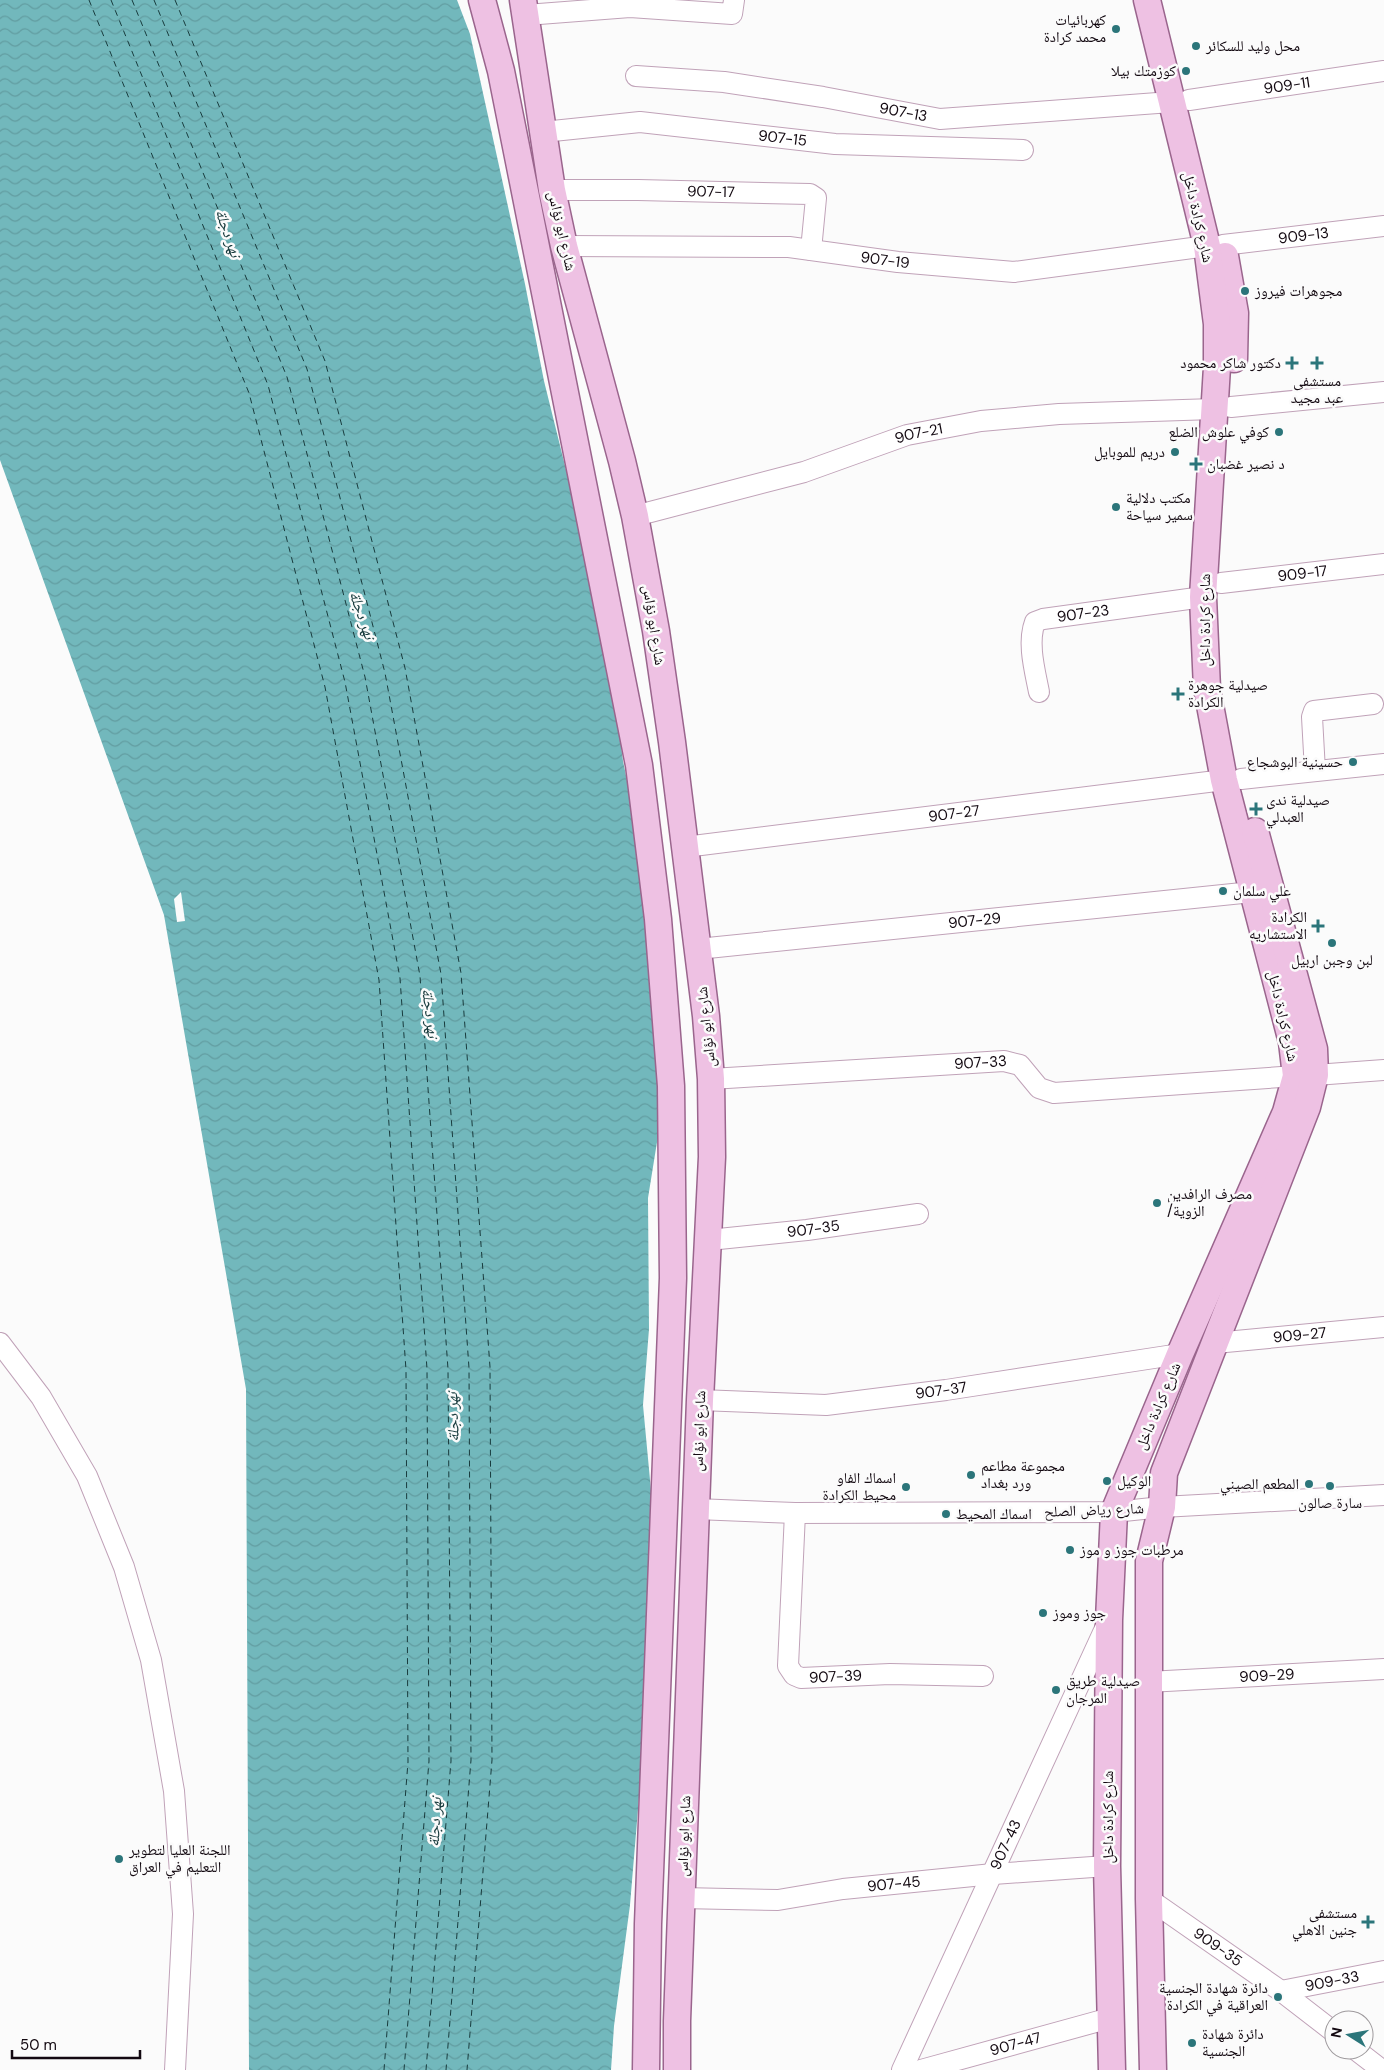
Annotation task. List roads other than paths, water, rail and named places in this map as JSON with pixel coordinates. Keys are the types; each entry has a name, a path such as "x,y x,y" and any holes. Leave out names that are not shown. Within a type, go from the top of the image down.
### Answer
{"main road":[{"name":"شارع ابو نؤاس","path":"482,0 503,80 638,766 658,919 671,1086 673,1278 648,1924 646,2070"},
{"name":"شارع كرادة داخل","path":"1112,2070 1107,1866 1109,1620 1114,1512 1180,1354 1286,1112 1306,1075 1314,1049 1207,689 1222,408 1217,367 1215,245 1180,101 1147,0"},
{"name":"شارع كرادة داخل","path":"1165,0 1180,101"},
{"name":"شارع ابو نؤاس","path":"524,7 552,190 564,246 635,516 656,631 698,950 711,1079 712,1157 700,1400 681,1898 677,2070"},
{"name":"شارع كرادة داخل","path":"1153,2070 1149,1900 1149,1561 1162,1507 1164,1473 1307,1106 1306,1075 1292,1042 1252,892 1233,780"}],"street":[{"path":"524,7 630,7 732,14 734,0"},
{"name":"909-11","path":"1180,101 1384,71"},
{"name":"907-13","path":"636,76 724,82 823,97 940,120 1180,101"},
{"name":"907-15","path":"544,132 640,122 835,144 1023,150"},
{"name":"907-17","path":"552,190 810,194 816,198 811,250"},
{"name":"909-13","path":"1215,245 1384,226"},
{"name":"907-19","path":"564,246 789,247 898,262 1014,272 1215,245"},
{"name":"907-21","path":"635,516 804,472 907,435 981,421 1059,414 1222,408 1384,392"},
{"name":"909-17","path":"1212,590 1384,564"},
{"name":"907-23","path":"1039,692 1034,668 1032,640 1035,622 1042,619 1212,590"},
{"path":"1315,771 1312,717 1314,711 1372,704"},
{"name":"907-27","path":"685,847 1233,780 1384,764"},
{"name":"907-29","path":"698,950 1252,892"},
{"name":"907-33","path":"711,1079 1004,1060 1020,1065 1039,1088 1054,1094 1384,1070"},
{"name":"907-35","path":"709,1240 808,1230 918,1214"},
{"name":"909-27","path":"1215,1344 1384,1327"},
{"path":"0,1343 41,1397 87,1476 124,1567 151,1660 174,1791 183,1914 176,2070"},
{"name":"907-37","path":"700,1400 826,1404 946,1390 1180,1354"},
{"name":"شارع رياض الصلح","path":"696,1509 795,1513 1114,1512 1162,1507 1384,1495"},
{"name":"907-39","path":"795,1513 788,1666 794,1675 801,1678 890,1674 983,1676"},
{"name":"907-43","path":"902,2070 1109,1620"},
{"name":"909-29","path":"1148,1682 1384,1669"},
{"name":"907-45","path":"681,1898 778,1900 843,1889 993,1874 1107,1866"},
{"name":"909-35","path":"1149,1900 1281,1991 1324,2024"},
{"name":"909-33","path":"1281,1991 1384,1971"},
{"name":"907-47","path":"921,2070 1110,2018"},
{"path":"1369,2060 1382,2070"}],"water":[{"name":"نهر دجلة","path":"0,0 457,0 470,34 525,284 544,381 575,506 617,713 623,761 645,868 662,1111 648,1198 649,1329 643,1405 656,1544 649,1678 630,1905 614,2026 611,2070 249,2070 246,1389 164,915 0,460"}],"place":[{"name":"كهربائيات محمد كرادة","path":"1116,29"},
{"name":"محل وليد للسكائر","path":"1196,46"},
{"name":"كوزمتك بيلا","path":"1186,71"},
{"name":"مجوهرات فيروز","path":"1245,291"},
{"name":"دكتور شاكر محمود","path":"1292,363"},
{"name":"مستشفى عبد مجيد","path":"1317,363"},
{"name":"كوفي علوش الضلع","path":"1279,432"},
{"name":"دريم للموبايل","path":"1175,452"},
{"name":"د نصير غضبان","path":"1196,464"},
{"name":"مكتب دلالية سمير سياحة","path":"1116,507"},
{"name":"صيدلية جوهرة الكرادة","path":"1178,694"},
{"name":"حسينية البوشجاع","path":"1353,762"},
{"name":"صيدلية ندى العبدلي","path":"1256,809"},
{"name":"علي سلمان","path":"1223,891"},
{"name":"الكرادة الاستشاريه","path":"1318,926"},
{"name":"لبن وجبن اربيل","path":"1332,943"},
{"name":"مصرف الرافدين /الزوية","path":"1157,1203"},
{"name":"مجموعة مطاعم ورد بغداد","path":"971,1475"},
{"name":"الوكيل","path":"1107,1481"},
{"name":"المطعم الصيني","path":"1309,1484"},
{"name":"سارة صالون","path":"1330,1486"},
{"name":"اسماك الفاو محيط الكرادة","path":"906,1487"},
{"name":"اسماك المحيط","path":"946,1514"},
{"name":"مرطبات جوز و موز","path":"1070,1550"},
{"name":"جوز وموز","path":"1043,1613"},
{"name":"صيدلية طريق المرجان","path":"1056,1690"},
{"name":"اللجنة العليا لتطوير التعليم في العراق","path":"119,1859"},
{"name":"مستشفى جنين الاهلي","path":"1368,1922"},
{"name":"دائرة شهادة الجنسية العراقية في الكرادة","path":"1278,1997"},
{"name":"دائرة شهادة الجنسية","path":"1192,2043"}]}
